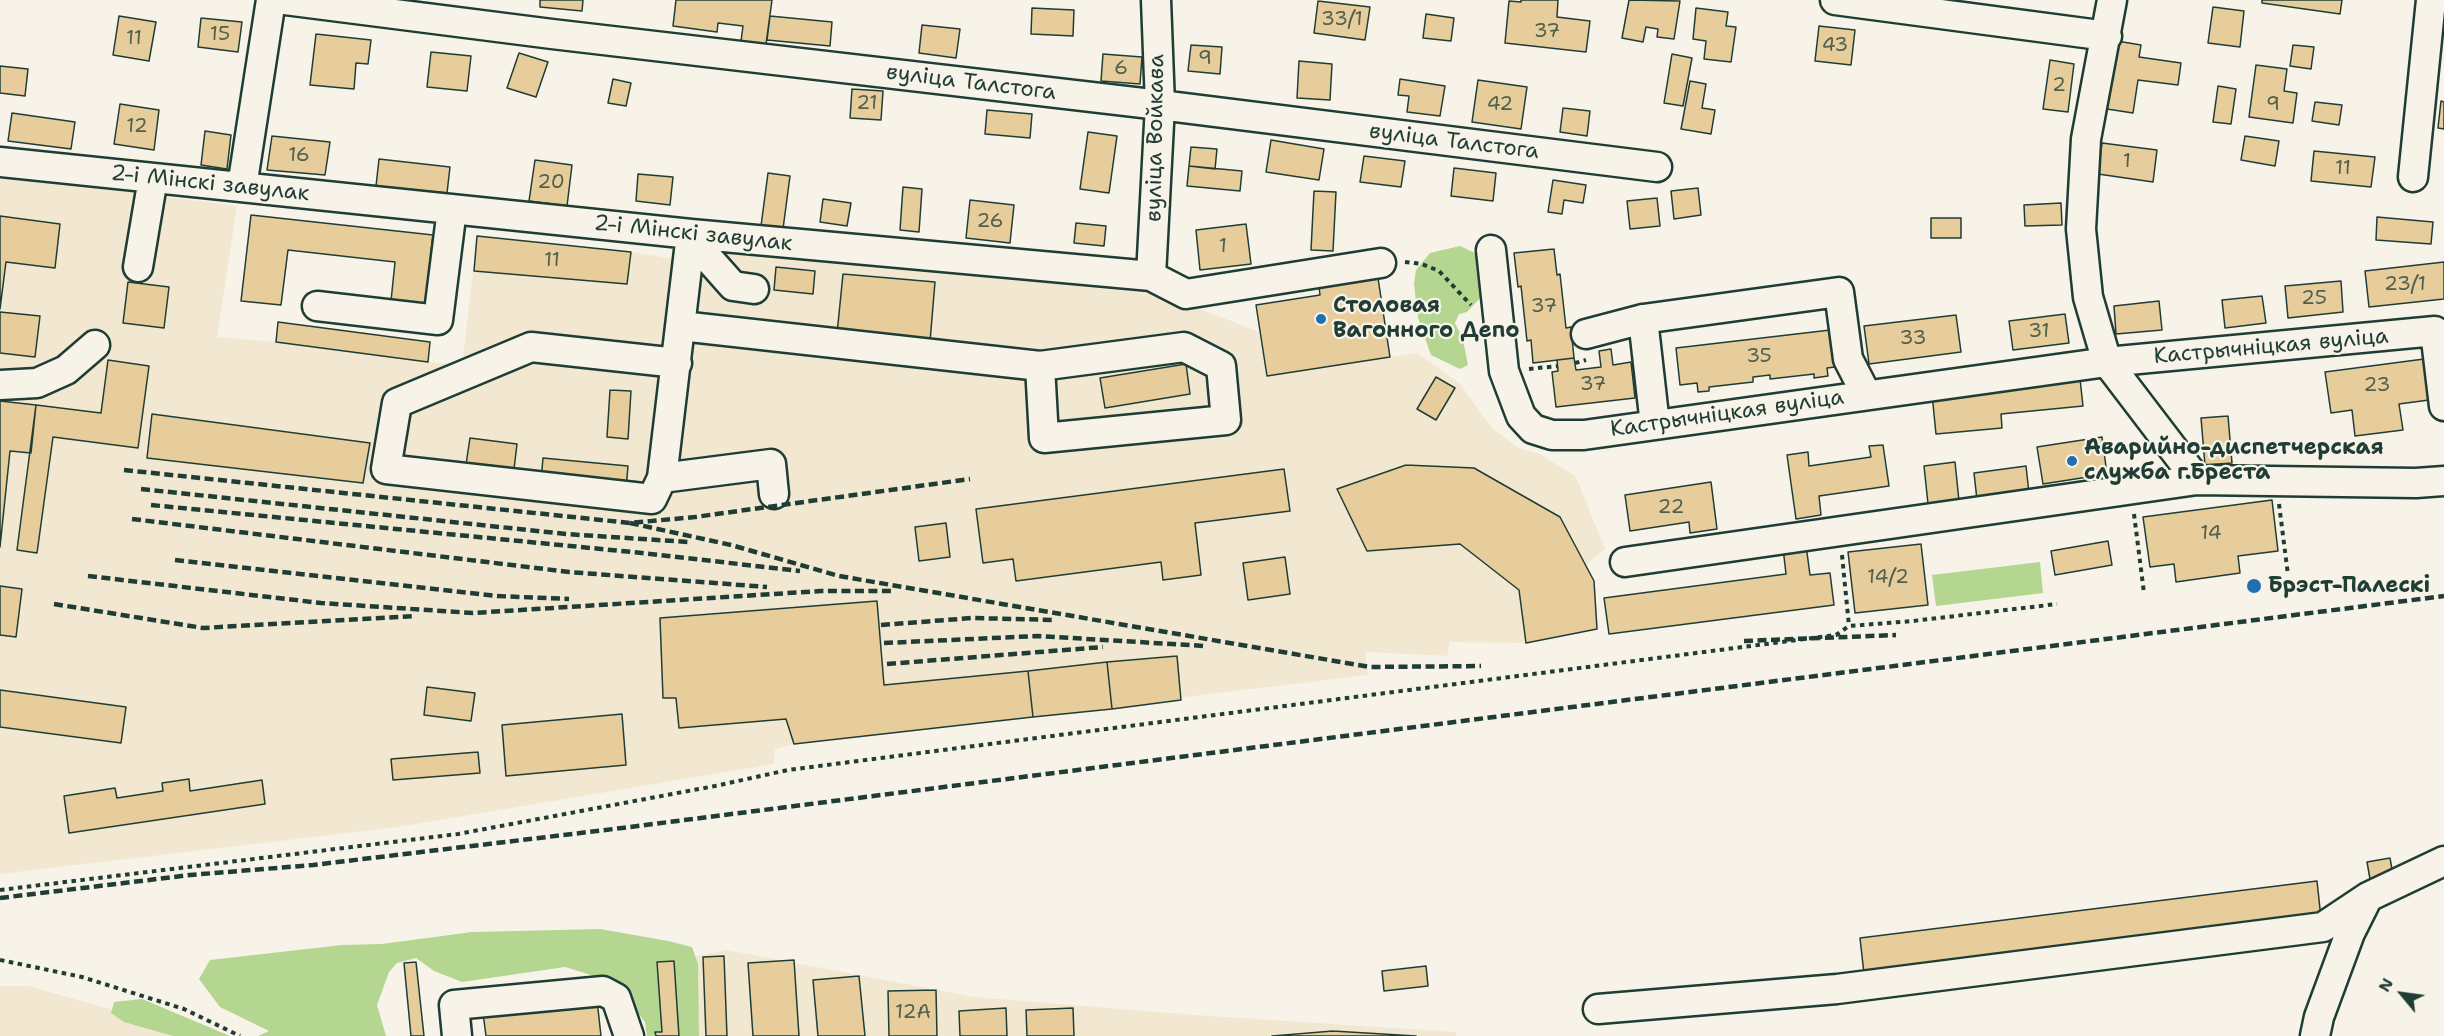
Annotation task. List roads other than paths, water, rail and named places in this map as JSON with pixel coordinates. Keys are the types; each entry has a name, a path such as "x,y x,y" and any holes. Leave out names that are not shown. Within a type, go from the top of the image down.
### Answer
{"street":[{"path":"242,187 271,0"},
{"name":"вуліца Талстога","path":"285,0 1657,167"},
{"name":"вуліца Войкава","path":"1151,276 1160,105 1156,0"},
{"path":"1835,0 2107,36"},
{"path":"2107,362 2088,297 2081,229 2086,139 2112,0"},
{"path":"2413,177 2430,0"},
{"name":"2-і Мінскі завулак","path":"0,162 452,209 691,239 1151,276 1186,294 1381,263"},
{"path":"138,267 153,178"},
{"path":"316,306 438,320 452,209"},
{"path":"691,239 733,286 754,289"},
{"path":"677,363 531,347 397,403 386,470 652,499 662,478 677,363 691,239"},
{"name":"Кастрычніцкая вуліца","path":"1491,250 1504,371 1521,416 1533,429 1552,435 1584,435 2107,362 2435,331 2444,406"},
{"path":"1586,334 1642,319 1839,292 1848,359 1866,394"},
{"path":"1642,319 1655,425"},
{"path":"681,326 1040,366 1184,347 1221,366 1226,420 1044,438 1040,366"},
{"path":"0,385 37,382 66,370 95,345"},
{"name":"Кастрычніцкая вуліца","path":"2107,362 2197,480"},
{"path":"662,478 771,464 774,494"},
{"path":"1625,562 2197,480 2416,483 2444,481"},
{"path":"1598,1009 1837,989 2323,927 2368,897 2444,861"},
{"path":"2315,1036 2319,1017 2350,933 2368,897"},
{"path":"457,1036 454,1005 603,991 616,998 629,1036"}],"railway":[{"path":"124,470 630,523 695,517 970,479"},
{"path":"141,489 566,534 689,542"},
{"path":"151,505 642,553 800,571"},
{"path":"132,519 569,572 767,587"},
{"path":"630,523 731,545 839,576 1370,667 1481,666"},
{"path":"175,560 497,596 569,599"},
{"path":"88,576 321,603 473,613 821,591 892,591"},
{"path":"0,898 190,875 313,865 622,828 2444,596"},
{"path":"54,604 203,628 416,616"},
{"path":"881,625 972,618 1056,620"},
{"path":"1744,641 1896,635"},
{"path":"884,643 1038,636 1205,646"},
{"path":"887,664 1103,647"}],"place":[{"name":"Столовая Вагонного Депо","path":"1321,319"},
{"name":"Аварийно-диспетчерская служба г.Бреста","path":"2072,461"},
{"name":"Брэст-Палескі","path":"2254,586"}]}
